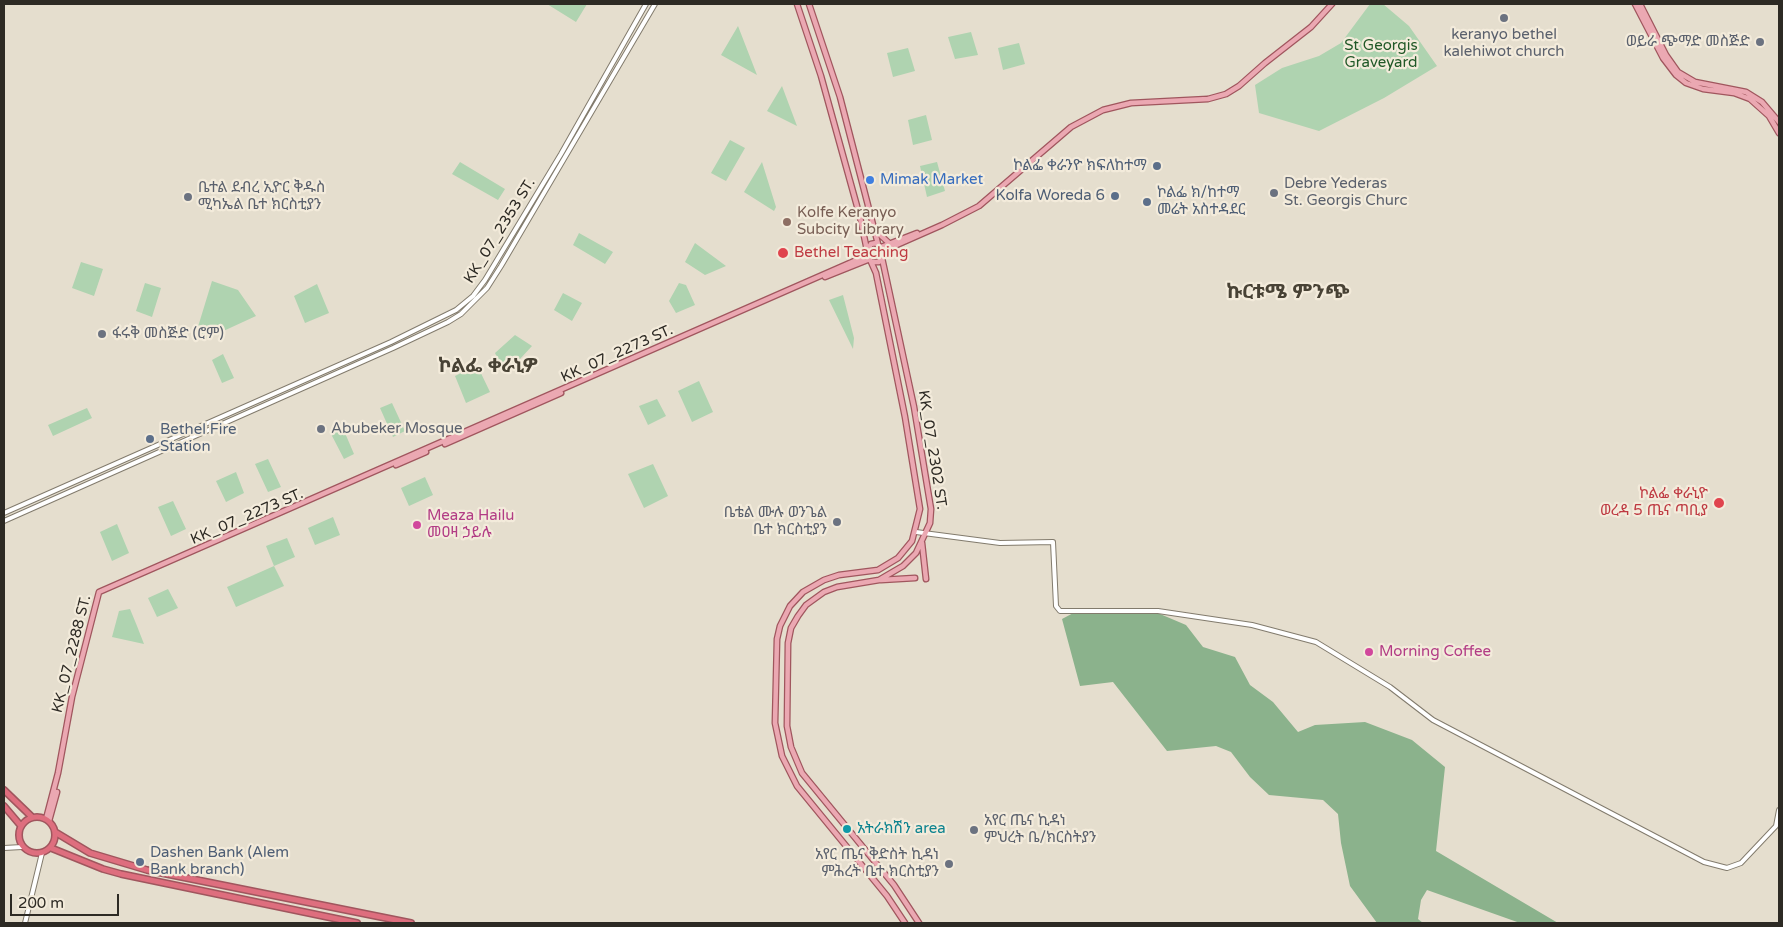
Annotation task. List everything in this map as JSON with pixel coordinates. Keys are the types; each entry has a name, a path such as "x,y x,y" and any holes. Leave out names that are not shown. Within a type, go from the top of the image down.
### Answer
{"highway":[{"path":"4,790 32,818 48,820 56,832 90,853 147,870 411,923"},
{"path":"4,806 21,826"},
{"path":"32,818 21,826 19,833 22,847 31,853 42,853 51,848 56,832"},
{"path":"51,848 103,869 121,874 357,923"}],"main road":[{"name":"KK_07_2302 ST.","path":"797,4 821,76 869,256 874,268 902,401 920,509 916,532 906,550 888,565 878,570 840,575 812,586 790,606 780,626 777,639 774,698 777,737 782,756 798,786 887,896 905,923"},
{"path":"809,4 840,97 873,227 880,247"},
{"path":"1331,4 1311,27 1234,90 1208,98 1131,103 1103,110 1064,131 979,206 942,225 889,246 880,247 871,244 869,256 877,263 883,260 889,246 973,206 1062,130 1080,118 1118,102 1209,96 1232,89 1312,26 1331,4"},
{"path":"1635,4 1663,58 1676,75 1683,81 1704,89 1734,93 1750,99 1769,116 1779,133"},
{"path":"1640,4 1666,55 1678,72 1695,82 1746,92 1762,102 1779,122"},
{"path":"873,227 889,246"},
{"path":"866,240 866,251 861,260 874,268"},
{"name":"KK_07_2302 ST.","path":"880,247 931,509 922,542 904,566 879,580 837,587 824,592 806,605 791,628 788,655 787,726 796,760 811,785 894,886 919,923"},
{"name":"KK_07_2273 ST.","path":"101,594 869,256"},
{"name":"KK_07_2273 ST.","path":"219,540 861,260"},
{"name":"KK_07_2288 ST.","path":"48,820 72,696 98,593 219,540"},
{"path":"922,542 922,558 926,579"},
{"path":"879,580 915,578"},
{"name":"KK_07_2288 ST.","path":"48,820 77,686 101,594"}],"street":[{"name":"KK_07_2353 ST.","path":"4,513 444,318 470,298 485,280 561,154 646,4"},
{"name":"KK_07_2353 ST.","path":"4,521 448,322 466,310 487,288 501,266 655,4"},
{"path":"146,451 148,456"},
{"path":"916,532 1000,543 1053,542 1056,606 1060,611 1158,612 1252,624 1316,642 1390,688 1433,720 1704,862 1727,868 1741,863 1776,826 1779,810"},
{"path":"4,848 22,847"},
{"path":"25,923 42,853"}],"green space":[{"path":"547,4 587,4 576,22"},
{"name":"St Georgis Graveyard","path":"1370,4 1383,4 1409,26 1437,66 1384,98 1319,131 1259,113 1255,85 1282,68 1319,56 1341,43"},
{"path":"738,26 757,75 721,55"},
{"path":"971,32 978,55 955,59 948,37"},
{"path":"1019,43 1025,64 1003,70 998,48"},
{"path":"908,48 915,71 893,77 887,53"},
{"path":"782,86 797,126 767,111"},
{"path":"926,115 932,140 913,145 908,120"},
{"path":"730,140 745,148 726,181 711,173"},
{"path":"460,162 505,189 498,200 452,174"},
{"path":"762,162 776,207 774,211 744,192"},
{"path":"937,162 945,191 927,197 920,166"},
{"path":"579,233 613,252 605,264 573,245"},
{"path":"695,243 726,266 705,275 685,262"},
{"path":"81,262 103,269 94,296 72,288"},
{"path":"212,281 238,290 256,316 206,339 197,330"},
{"path":"145,283 161,288 152,317 136,311"},
{"path":"679,283 686,285 695,305 676,313 669,301"},
{"path":"317,284 329,313 305,323 294,296"},
{"path":"563,293 582,303 572,321 554,310"},
{"path":"843,295 854,338 853,349 829,300"},
{"path":"515,335 532,346 520,359 502,367 495,353"},
{"path":"223,354 234,378 222,383 212,360"},
{"path":"477,365 490,392 466,403 455,376"},
{"path":"699,381 713,412 692,422 678,391"},
{"path":"657,399 666,416 648,425 639,406"},
{"path":"392,403 405,431 393,437 380,408"},
{"path":"87,408 92,418 53,436 48,425"},
{"path":"342,426 354,454 344,459 330,432"},
{"path":"268,459 281,487 268,492 255,464"},
{"path":"653,464 668,496 644,508 628,474"},
{"path":"236,472 244,493 226,502 216,481"},
{"path":"425,477 433,495 409,506 401,488"},
{"path":"173,501 186,529 171,536 158,507"},
{"path":"333,517 340,535 315,545 308,528"},
{"path":"117,524 129,553 112,561 100,532"},
{"path":"287,538 295,557 274,566 266,546"},
{"path":"274,566 284,586 236,607 227,587"},
{"path":"168,589 178,608 157,617 148,598"},
{"path":"130,609 144,644 112,637 119,611"},
{"path":"1079,610 1153,611 1186,625 1203,647 1235,657 1250,685 1273,702 1298,732 1315,725 1365,722 1412,740 1445,767 1436,851 1558,923 1520,923 1427,890 1421,900 1418,919 1423,923 1377,923 1350,886 1341,843 1338,814 1323,800 1269,795 1250,777 1231,752 1216,746 1167,751 1113,682 1080,686 1062,619"}],"place":[{"name":"keranyo bethel kalehiwot church","path":"1504,18"},
{"name":"ወይራ ጭማድ መስጅድ","path":"1760,42"},
{"name":"ኮልፌ ቀራንዮ ክፍለከተማ","path":"1157,166"},
{"name":"Mimak Market","path":"870,180"},
{"name":"Debre Yederas St. Georgis Churc","path":"1274,193"},
{"name":"Kolfa Woreda 6","path":"1115,196"},
{"name":"ቤተል ደብረ ኢዮር ቅዱስ ሚካኤል ቤተ ክርስቲያን","path":"188,197"},
{"name":"ኮልፌ ክ/ከተማ መሬት አስተዳደር","path":"1147,202"},
{"name":"Kolfe Keranyo Subcity Library","path":"787,222"},
{"name":"Bethel Teaching","path":"783,253"},
{"name":"ፋሩቅ መስጅድ (ሮም)","path":"102,334"},
{"name":"Abubeker Mosque","path":"321,429"},
{"name":"Bethel Fire Station","path":"150,439"},
{"name":"ኮልፌ ቀራኒዮ ወረዳ 5 ጤና ጣቢያ","path":"1719,503"},
{"name":"ቤቴል ሙሉ ወንጌል ቤተ ክርስቲያን","path":"837,522"},
{"name":"Meaza Hailu መዐዛ ኃይሉ","path":"417,525"},
{"name":"Morning Coffee","path":"1369,652"},
{"name":"አትራክሽን area","path":"847,829"},
{"name":"አየር ጤና ኪዳነ ምህረት ቤ/ክርስትያን","path":"974,830"},
{"name":"Dashen Bank (Alem Bank branch)","path":"140,862"},
{"name":"አየር ጤና ቅድስት ኪዳነ ምሕረት ቤተ ክርስቲያን","path":"949,864"}],"district":[{"name":"ኩርቱሜ ምንጭ","path":"1288,293"},
{"name":"ኮልፌ ቀራኒዎ","path":"488,367"}]}
